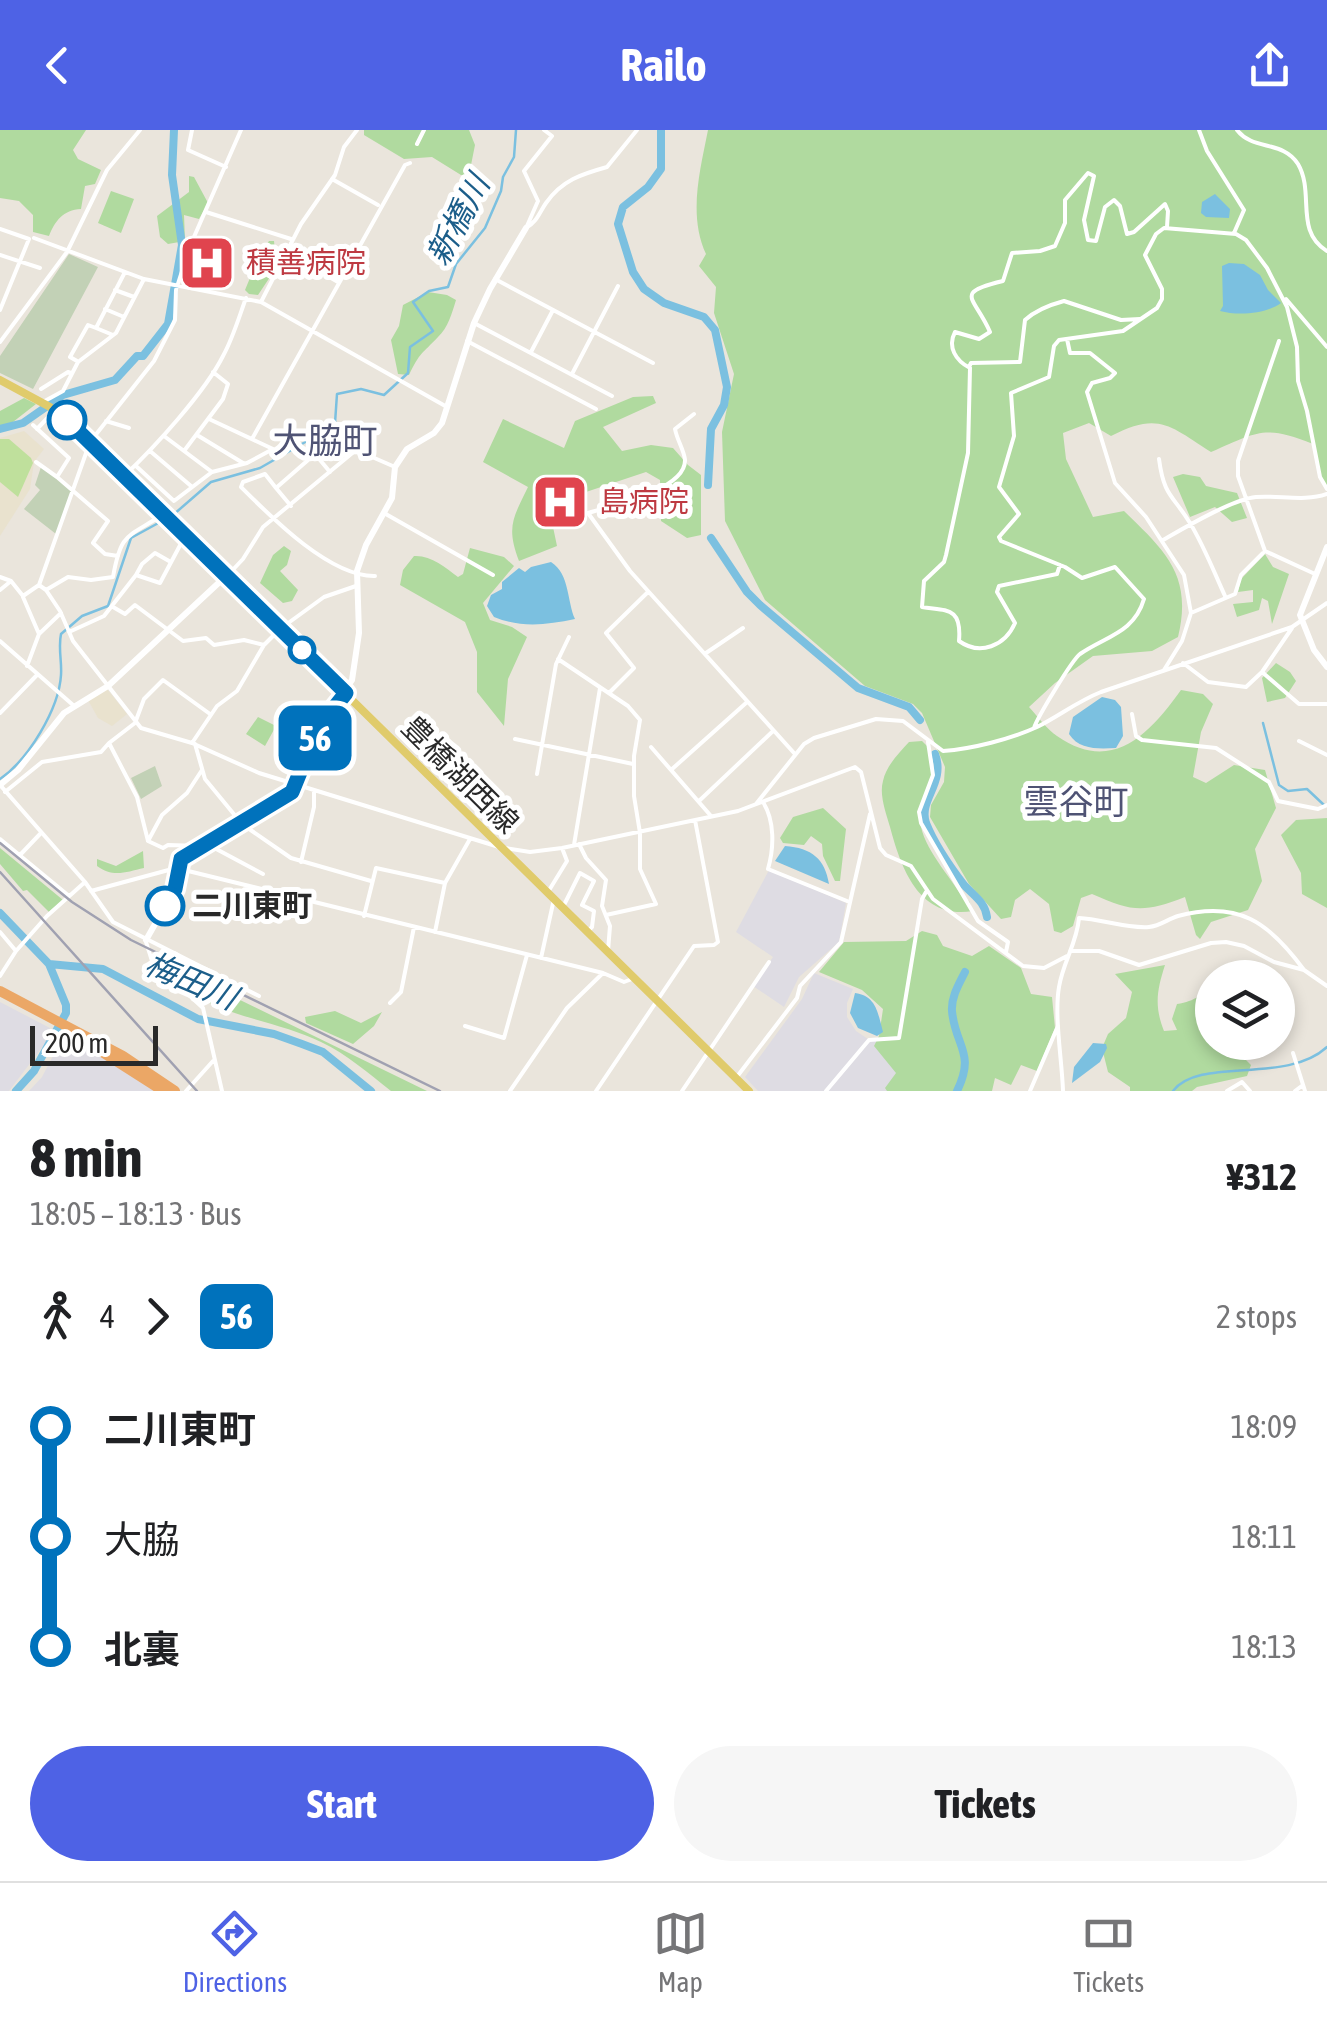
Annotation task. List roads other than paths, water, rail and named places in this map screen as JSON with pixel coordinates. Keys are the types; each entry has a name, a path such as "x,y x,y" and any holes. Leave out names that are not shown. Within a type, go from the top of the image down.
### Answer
{"highway":[{"path":"0,994 66,1029 163,1091"},
{"path":"66,1029 123,1056 175,1091"}],"main road":[{"name":"豊橋湖西線","path":"0,380 48,406 90,442 749,1091"}],"street":[{"path":"0,342 67,252 107,170 140,130"},
{"path":"192,130 188,150 226,167"},
{"path":"23,596 39,585 90,442 166,340 175,320 175,285 242,130"},
{"path":"260,302 357,130"},
{"path":"417,144 424,130"},
{"path":"222,1091 203,1008 152,960 146,940 175,889 176,868 181,859 292,792 318,728 346,693 360,633 356,586 366,545 392,498 395,467 407,450 434,433 448,407 474,323 538,201 524,171 552,136 544,130"},
{"path":"526,228 534,224 548,199 571,178 607,166 637,130"},
{"path":"1199,130 1244,210 1234,234"},
{"path":"1237,130 1252,143 1273,146 1293,157 1306,182 1311,236 1327,251"},
{"path":"252,439 338,282 410,164"},
{"path":"970,368 956,357 952,342 955,332 979,339 990,332 972,300 973,292 980,285 1004,281 1012,253 1055,246 1065,223 1065,200 1088,173 1094,176 1084,220 1086,237 1091,242 1098,238 1105,207 1114,200 1120,206 1128,234 1164,204 1167,227"},
{"path":"332,179 378,205"},
{"path":"206,212 293,239"},
{"path":"1034,728 1074,660 1125,630 1144,598 1114,568 1082,578 1060,564 1001,541 999,537 1018,514 1000,487 1014,436 1011,393 1050,377 1054,346 1067,339 1122,331 1157,308 1162,300 1159,278 1148,266 1145,255 1156,234 1167,227 1234,234 1246,240 1257,254 1282,296 1296,347 1298,381 1308,411 1320,477 1327,492 1280,499 1254,497 1162,540"},
{"path":"0,229 30,239 0,310"},
{"path":"34,238 144,279 260,302 448,407"},
{"path":"286,252 338,282"},
{"path":"0,255 40,268"},
{"path":"96,328 124,272"},
{"path":"57,478 69,458 35,427 63,391 78,362 113,335 144,279"},
{"path":"495,280 653,362"},
{"path":"0,283 9,287"},
{"path":"572,374 618,286"},
{"path":"115,290 136,298"},
{"path":"1282,296 1294,305 1327,347"},
{"path":"124,476 164,436 213,372 223,357 246,298"},
{"path":"1060,564 1056,574 999,586 1000,600 1015,623 1006,638 993,646 968,647 960,641 961,627 951,613 942,607 922,607 924,581 944,562 968,453 971,362 1020,362 1026,318 1056,303 1121,320 1140,319"},
{"path":"105,310 124,317"},
{"path":"531,352 554,310"},
{"path":"474,323 612,396"},
{"path":"78,362 70,357 88,325 113,335"},
{"path":"1067,339 1070,352 1090,352 1115,372 1114,376 1092,383 1088,398 1116,484 1162,540 1184,575 1191,614 1182,642 1164,670"},
{"path":"467,341 596,409"},
{"path":"1279,341 1238,461 1238,476 1265,551 1318,575"},
{"path":"184,451 223,399 228,384 213,372"},
{"path":"42,389 71,373"},
{"path":"694,414 675,429 685,458 680,475 661,489 588,514 648,592 794,754"},
{"path":"136,466 174,501 212,472 243,464 273,449 209,419"},
{"path":"106,421 128,428"},
{"path":"197,434 243,464"},
{"path":"164,436 212,472"},
{"path":"3,788 73,706 107,686 171,629 243,559 263,527 356,450 395,467"},
{"path":"150,451 191,486"},
{"path":"276,488 315,454 330,472"},
{"path":"1159,460 1172,502 1191,524 1225,596"},
{"path":"36,462 74,489 108,521 93,542 105,554 118,556"},
{"path":"291,506 265,474 242,482 241,487 274,521 357,576 374,576"},
{"path":"384,513 493,575"},
{"path":"46,590 68,577 113,577 123,542 132,531 166,517"},
{"path":"136,575 160,583 185,536"},
{"path":"1327,547 1301,620 1314,650 1327,667"},
{"path":"1191,614 1235,594 1241,575 1265,551"},
{"path":"127,574 154,553 170,561"},
{"path":"69,631 104,616 114,607 138,568"},
{"path":"0,577 11,581 23,596 38,634"},
{"path":"0,590 11,581"},
{"path":"39,585 46,590 107,686 141,728 194,743 296,785 499,847 530,852 562,848 695,820 763,802 855,767 861,772 880,848 886,855 911,866 926,892 1023,966 1035,969 1069,954 1099,952 1139,964 1226,942 1304,970"},
{"path":"356,586 324,597 280,629 264,645 237,691 210,714 194,743 206,780 242,824 301,862 371,881"},
{"path":"609,693 634,668 606,633 648,592"},
{"path":"1183,664 1208,682 1246,686 1262,672 1292,627 1327,603"},
{"path":"114,607 125,614 135,605 183,641 206,638 214,645 244,640 264,645"},
{"path":"27,667 38,634 61,613"},
{"path":"756,804 794,754 814,738 876,719 903,721 943,751 952,750 1034,728 1080,700 1292,627"},
{"path":"706,653 743,628"},
{"path":"537,774 558,659 569,637"},
{"path":"0,641 73,706"},
{"path":"0,654 7,648"},
{"path":"558,659 636,712 640,720 635,764 640,868 656,904 606,915"},
{"path":"1262,672 1299,704 1327,704"},
{"path":"0,714 36,675"},
{"path":"3,788 42,762 100,752 135,723 144,699 164,680 210,714"},
{"path":"600,688 576,845 606,880 602,906 610,936 608,951"},
{"path":"671,770 746,703"},
{"path":"1132,714 1136,736 1142,740 1216,748 1268,782 1278,800 1318,809 1327,805"},
{"path":"700,801 773,731"},
{"path":"516,739 635,764"},
{"path":"1300,741 1327,755"},
{"path":"928,742 934,775 920,812 921,823 978,920 1008,942 1006,952"},
{"path":"109,744 137,797 148,841"},
{"path":"650,747 711,816"},
{"path":"148,841 162,815 187,793 203,769"},
{"path":"3,788 85,882 114,922 259,996"},
{"path":"301,862 314,807 314,790"},
{"path":"763,802 771,820 768,869 849,902"},
{"path":"736,1078 797,998 800,986 841,942 870,814"},
{"path":"596,1091 694,946 718,942 695,820"},
{"path":"20,855 40,834"},
{"path":"436,932 445,883 470,838"},
{"path":"0,839 69,896"},
{"path":"148,841 163,848 203,844 263,874"},
{"path":"541,958 551,896 567,861 562,848"},
{"path":"91,891 176,868 628,982 634,977"},
{"path":"364,916 376,868 445,883"},
{"path":"563,907 580,873 594,881 582,905 594,911 588,931"},
{"path":"0,976 35,929 85,882"},
{"path":"826,1091 869,1040 899,1038 926,892"},
{"path":"1063,1091 1059,986 1076,941 1079,918 1103,919 1138,928 1222,908 1266,927 1304,970 1327,986"},
{"path":"390,1002 401,992 414,927"},
{"path":"0,932 17,951"},
{"path":"465,1026 504,1038 528,955"},
{"path":"682,1091 769,962"},
{"path":"510,1091 567,1008 603,973"},
{"path":"1030,1091 1058,1025"},
{"path":"1295,1058 1304,1088 1296,1091"},
{"path":"186,1091 213,1061"},
{"path":"1228,1091 1242,1082 1250,1091"}],"water":[{"path":"1215,194 1230,209 1229,218 1206,217 1201,213 1202,202"},
{"path":"1244,264 1260,275 1281,303 1252,313 1220,311 1222,266"},
{"path":"551,562 565,581 575,619 534,624 494,617 487,606 491,595 502,589 502,582 519,568 525,572"},
{"path":"1102,697 1115,700 1121,707 1123,736 1116,748 1084,746 1069,734 1073,717"},
{"path":"785,846 816,856 829,884 775,861"},
{"path":"855,993 868,998 875,1007 883,1032 877,1036 858,1028 850,1013"},
{"path":"1093,1043 1106,1044 1100,1062 1072,1083 1074,1067"}],"waterway":[{"path":"0,429 23,423 63,395 115,380 137,356 143,356 168,324 182,245 172,175 174,130"},
{"name":"新橋川","path":"0,779 31,747 55,703 61,675 61,634 82,616 108,606 131,538 173,515 211,482 260,468 328,429 335,423 337,394 361,389 384,395 408,373 410,347 433,331 413,302 429,291 448,287 456,264 485,228 514,157 516,130"},
{"path":"661,130 661,169 648,187 623,207 618,224 633,272 644,289 664,303 704,317 715,330 727,387 724,405 711,429 708,485"},
{"path":"711,538 760,605 858,688 909,707 920,720"},
{"path":"1263,723 1279,785 1288,791 1307,789 1324,805"},
{"path":"935,754 937,774 926,807 926,823 943,855 981,903 987,917"},
{"name":"梅田川","path":"0,913 49,964 103,969 198,1019 274,1034 323,1052 371,1091"},
{"path":"16,1091 34,1071 66,1013 49,964"},
{"path":"957,1091 965,1058 952,1006 965,972"},
{"path":"1173,1091 1203,1075 1289,1065 1327,1047"}],"railway":[{"path":"0,843 72,902 131,940 440,1091"},
{"path":"0,872 197,1091"}],"place":[{"name":"積善病院","path":"207,263"},
{"name":"島病院","path":"560,502"},
{"name":"二川東町","path":"165,906"}],"district":[{"name":"大脇町","path":"325,441"},
{"name":"雲谷町","path":"1076,802"}]}
